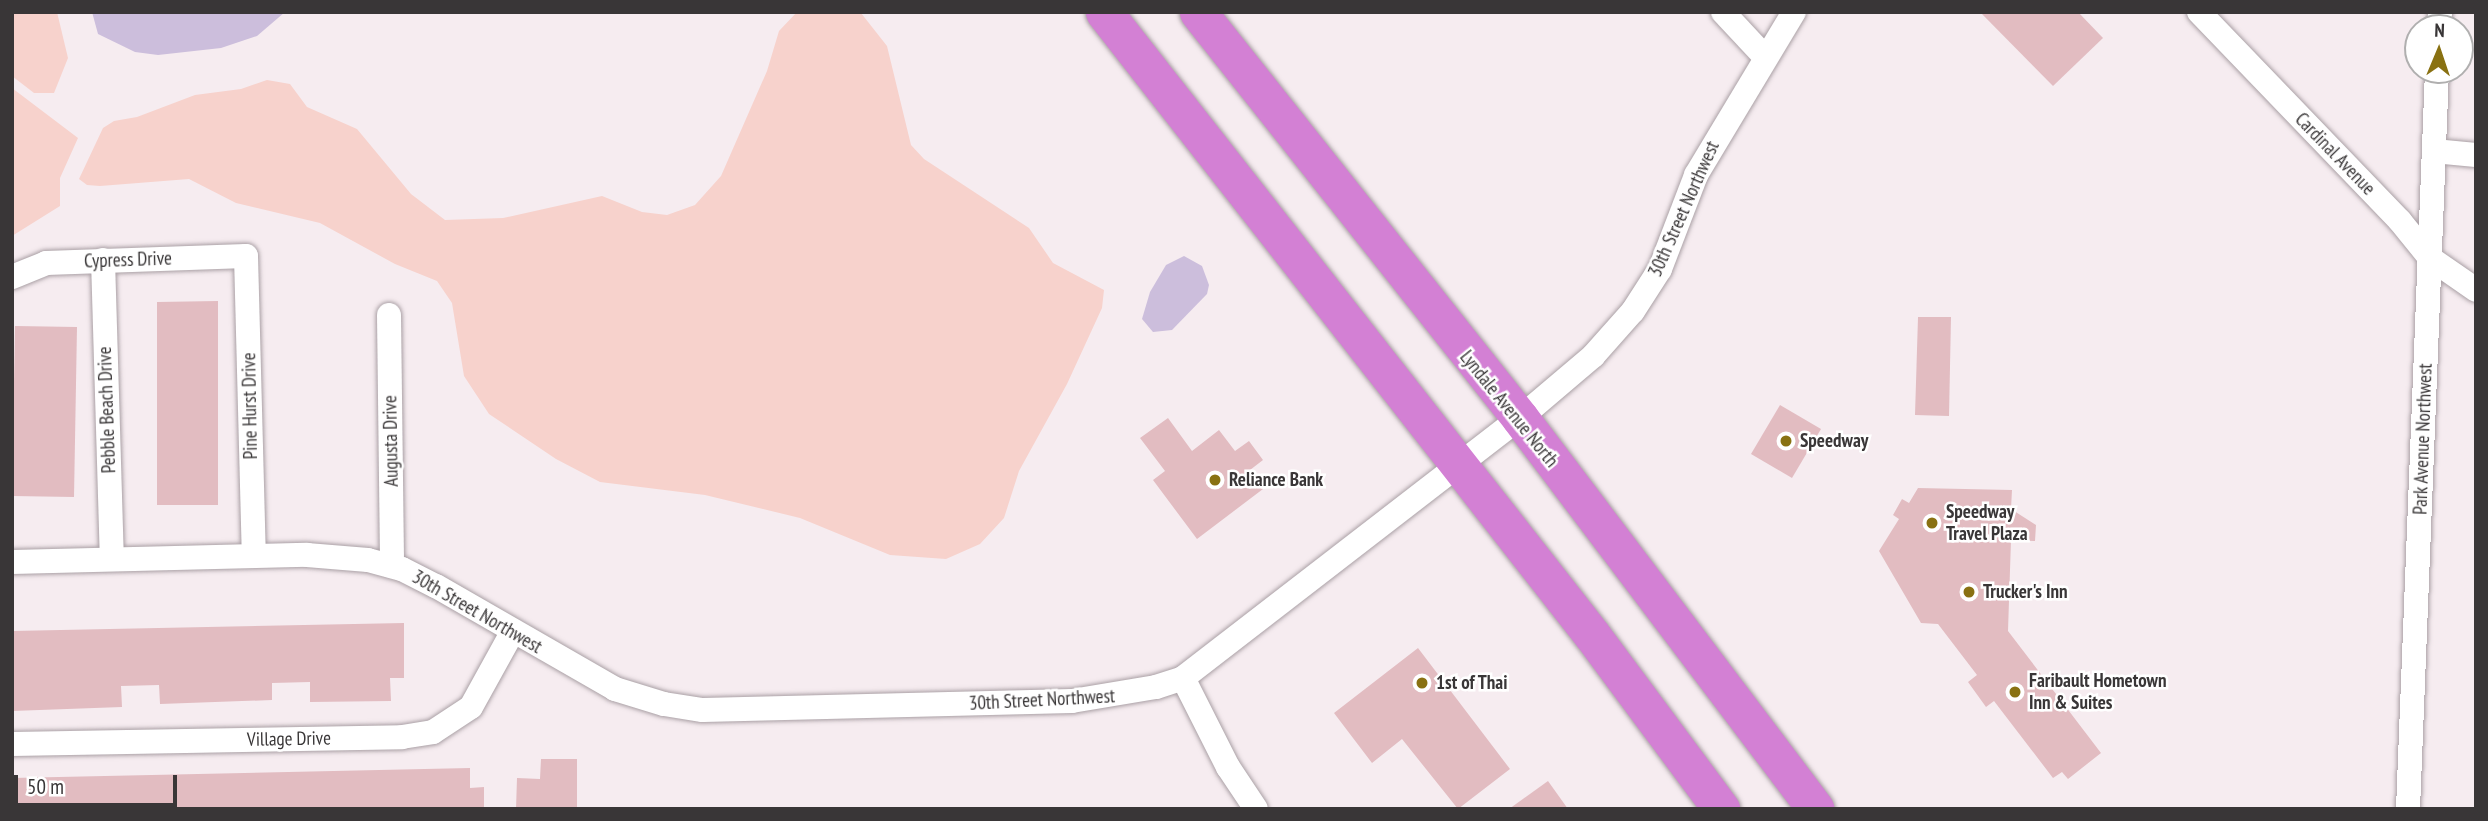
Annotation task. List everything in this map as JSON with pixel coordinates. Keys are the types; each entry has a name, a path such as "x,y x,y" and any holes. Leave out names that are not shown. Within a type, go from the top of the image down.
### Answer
{"highway":[{"path":"1104,12 1458,465 1721,809"},
{"name":"Lyndale Avenue North","path":"1198,12 1488,383 1520,418 1816,809"}],"street":[{"path":"1723,12 1765,57"},
{"name":"30th Street Northwest","path":"12,562 347,556 392,566 615,689 655,702 703,710 1072,701 1133,694 1183,678 1520,418 1593,356 1633,311 1660,269 1696,174 1794,12"},
{"name":"Cardinal Avenue","path":"2199,12 2400,221 2430,258 2476,290"},
{"name":"Park Avenue Northwest","path":"2408,809 2436,84"},
{"path":"2434,151 2476,155"},
{"name":"Cypress Drive","path":"12,277 37,265 103,260 246,256"},
{"name":"Pine Hurst Drive","path":"246,256 254,556"},
{"name":"Pebble Beach Drive","path":"103,260 112,559"},
{"name":"Augusta Drive","path":"389,315 392,566"},
{"name":"Village Drive","path":"12,744 402,737 433,732 471,707 513,631"},
{"path":"1183,678 1228,767 1256,809"}],"shaded area":[{"path":"12,12 57,12 68,58 54,93 34,93 12,76"},
{"path":"92,12 285,12 257,36 221,48 158,55 135,52 98,34"},
{"path":"797,12 861,13 887,46 911,145 924,159 1029,228 1053,263 1104,290 1102,308 1067,384 1019,471 1004,518 980,544 946,559 890,555 800,518 705,495 600,482 556,459 489,414 464,376 452,303 437,281 395,264 320,223 236,203 189,179 100,186 87,185 79,179 103,128 114,121 137,117 195,95 241,89 267,80 290,84 307,107 357,129 411,194 445,220 503,218 602,196 642,212 667,215 695,205 721,176 767,71 779,31"},
{"path":"12,88 78,138 60,178 60,206 12,236"},
{"path":"1184,256 1202,266 1209,285 1207,294 1172,330 1153,332 1142,319 1150,292 1166,265"}],"building":[{"path":"1980,12 2078,12 2103,38 2053,86"},
{"path":"218,301 218,505 157,505 157,302"},
{"path":"1918,317 1951,317 1949,416 1915,415"},
{"path":"15,326 77,327 74,497 12,496"},
{"name":"Speedway","path":"1780,405 1821,429 1792,478 1751,454"},
{"path":"1168,418 1192,451 1219,430 1235,451 1249,441 1263,460 1250,470 1263,489 1197,539 1153,480 1165,471 1140,438"},
{"path":"1918,488 2012,490 2011,509 2036,525 2035,541 2011,540 2008,631 2101,753 2068,779 2062,772 2053,778 1994,701 1986,707 1968,682 1977,675 1938,624 1921,623 1879,551 1899,519 1893,515 1902,499 1909,503"},
{"path":"404,623 404,678 390,678 391,701 310,702 310,682 272,683 272,700 160,704 159,685 121,686 122,707 12,711 12,631"},
{"path":"1418,648 1510,769 1458,809 1402,739 1372,763 1334,713"},
{"path":"541,759 577,759 577,809 516,809 517,778 540,779"},
{"path":"470,768 470,788 484,787 484,809 12,809 12,778"},
{"path":"1548,781 1568,809 1509,809"}],"place":[{"name":"Speedway","path":"1786,441"},
{"name":"Reliance Bank","path":"1215,480"},
{"name":"Speedway Travel Plaza","path":"1932,523"},
{"name":"Trucker's Inn","path":"1969,592"},
{"name":"1st of Thai","path":"1422,683"},
{"name":"Faribault Hometown Inn & Suites","path":"2015,692"}]}
